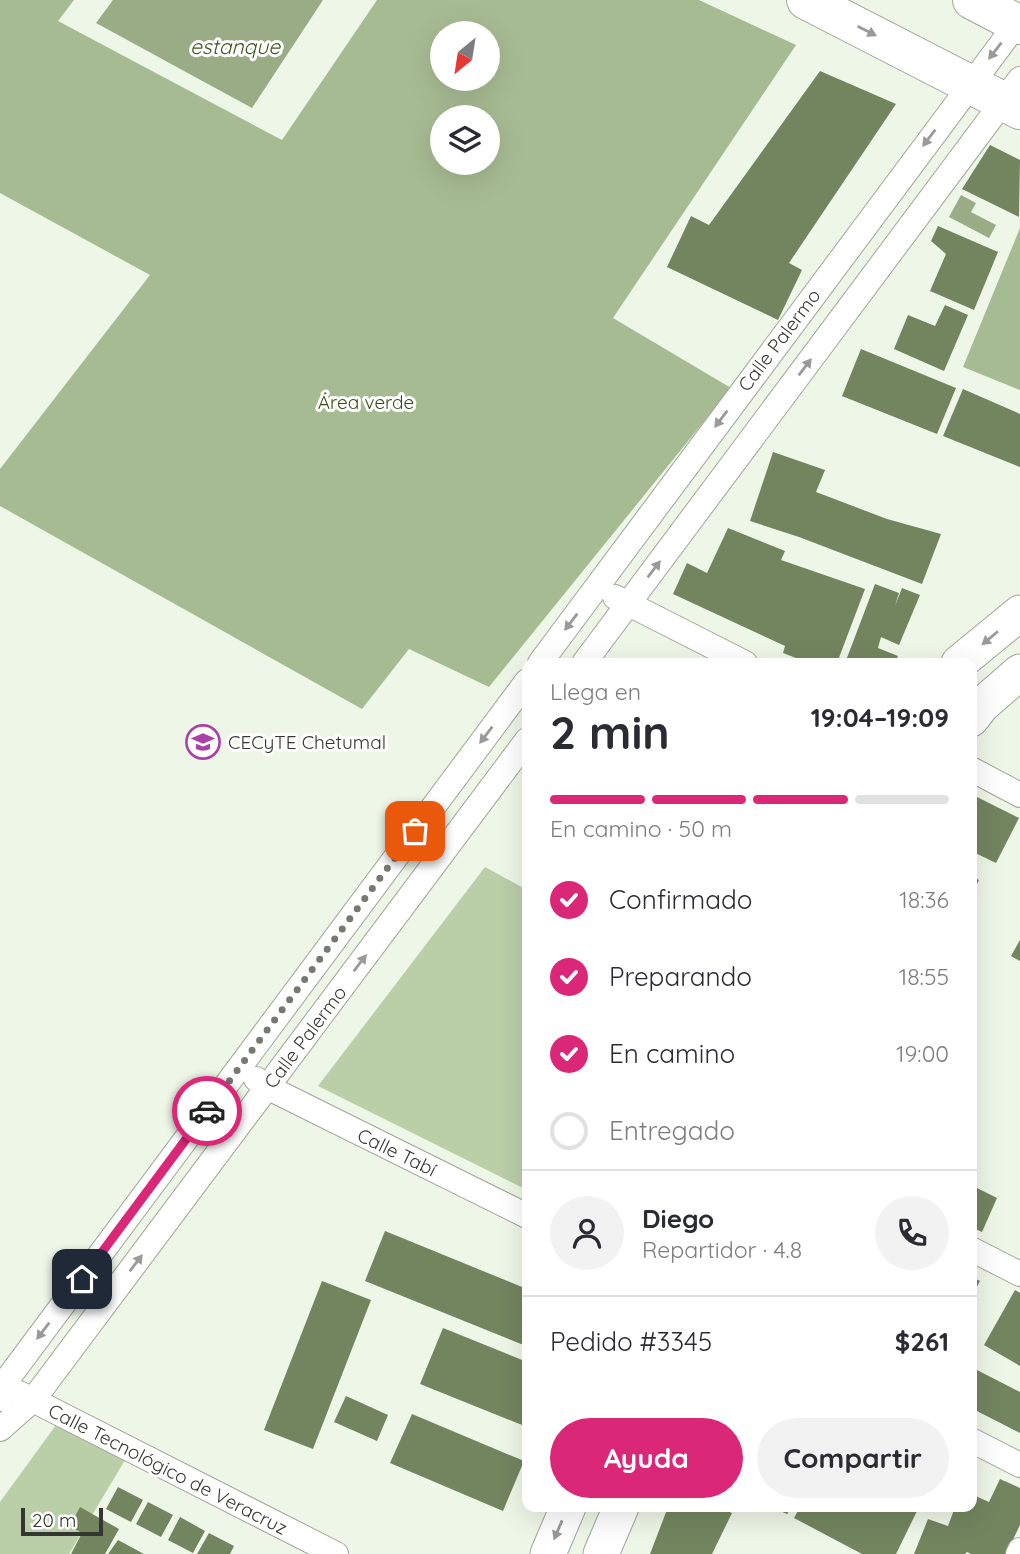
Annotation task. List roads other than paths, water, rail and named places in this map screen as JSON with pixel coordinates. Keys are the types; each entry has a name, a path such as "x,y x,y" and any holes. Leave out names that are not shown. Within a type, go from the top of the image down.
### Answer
{"main road":[{"path":"806,0 970,83 1015,97"},
{"path":"972,0 1019,22"}],"street":[{"name":"Calle Palermo","path":"544,658 970,83 1019,22"},
{"name":"Calle Palermo","path":"588,658 1015,97"},
{"path":"597,586 627,605 735,658"},
{"path":"965,658 1020,613"},
{"path":"977,711 1020,672"},
{"name":"Calle Palermo","path":"1,1389 522,688"},
{"name":"Calle Palermo","path":"0,1429 33,1400 522,747"},
{"path":"977,772 1020,795"},
{"name":"Calle Tabí","path":"240,1066 267,1087 522,1214"},
{"path":"977,1252 1020,1274"},
{"name":"Calle Tecnológico de Veracruz","path":"1,1389 33,1400 336,1554"},
{"path":"977,1443 1020,1465"},
{"path":"548,1554 566,1512"},
{"path":"601,1554 619,1512"}],"water":[{"name":"estanque","path":"113,0 323,0 252,108 96,23"},
{"path":"961,195 976,203 971,212 996,225 989,238 949,217"}],"place":[{"name":"CECyTE Chetumal","path":"203,742"}],"park label":[{"name":"Área verde","path":"366,402"}]}
